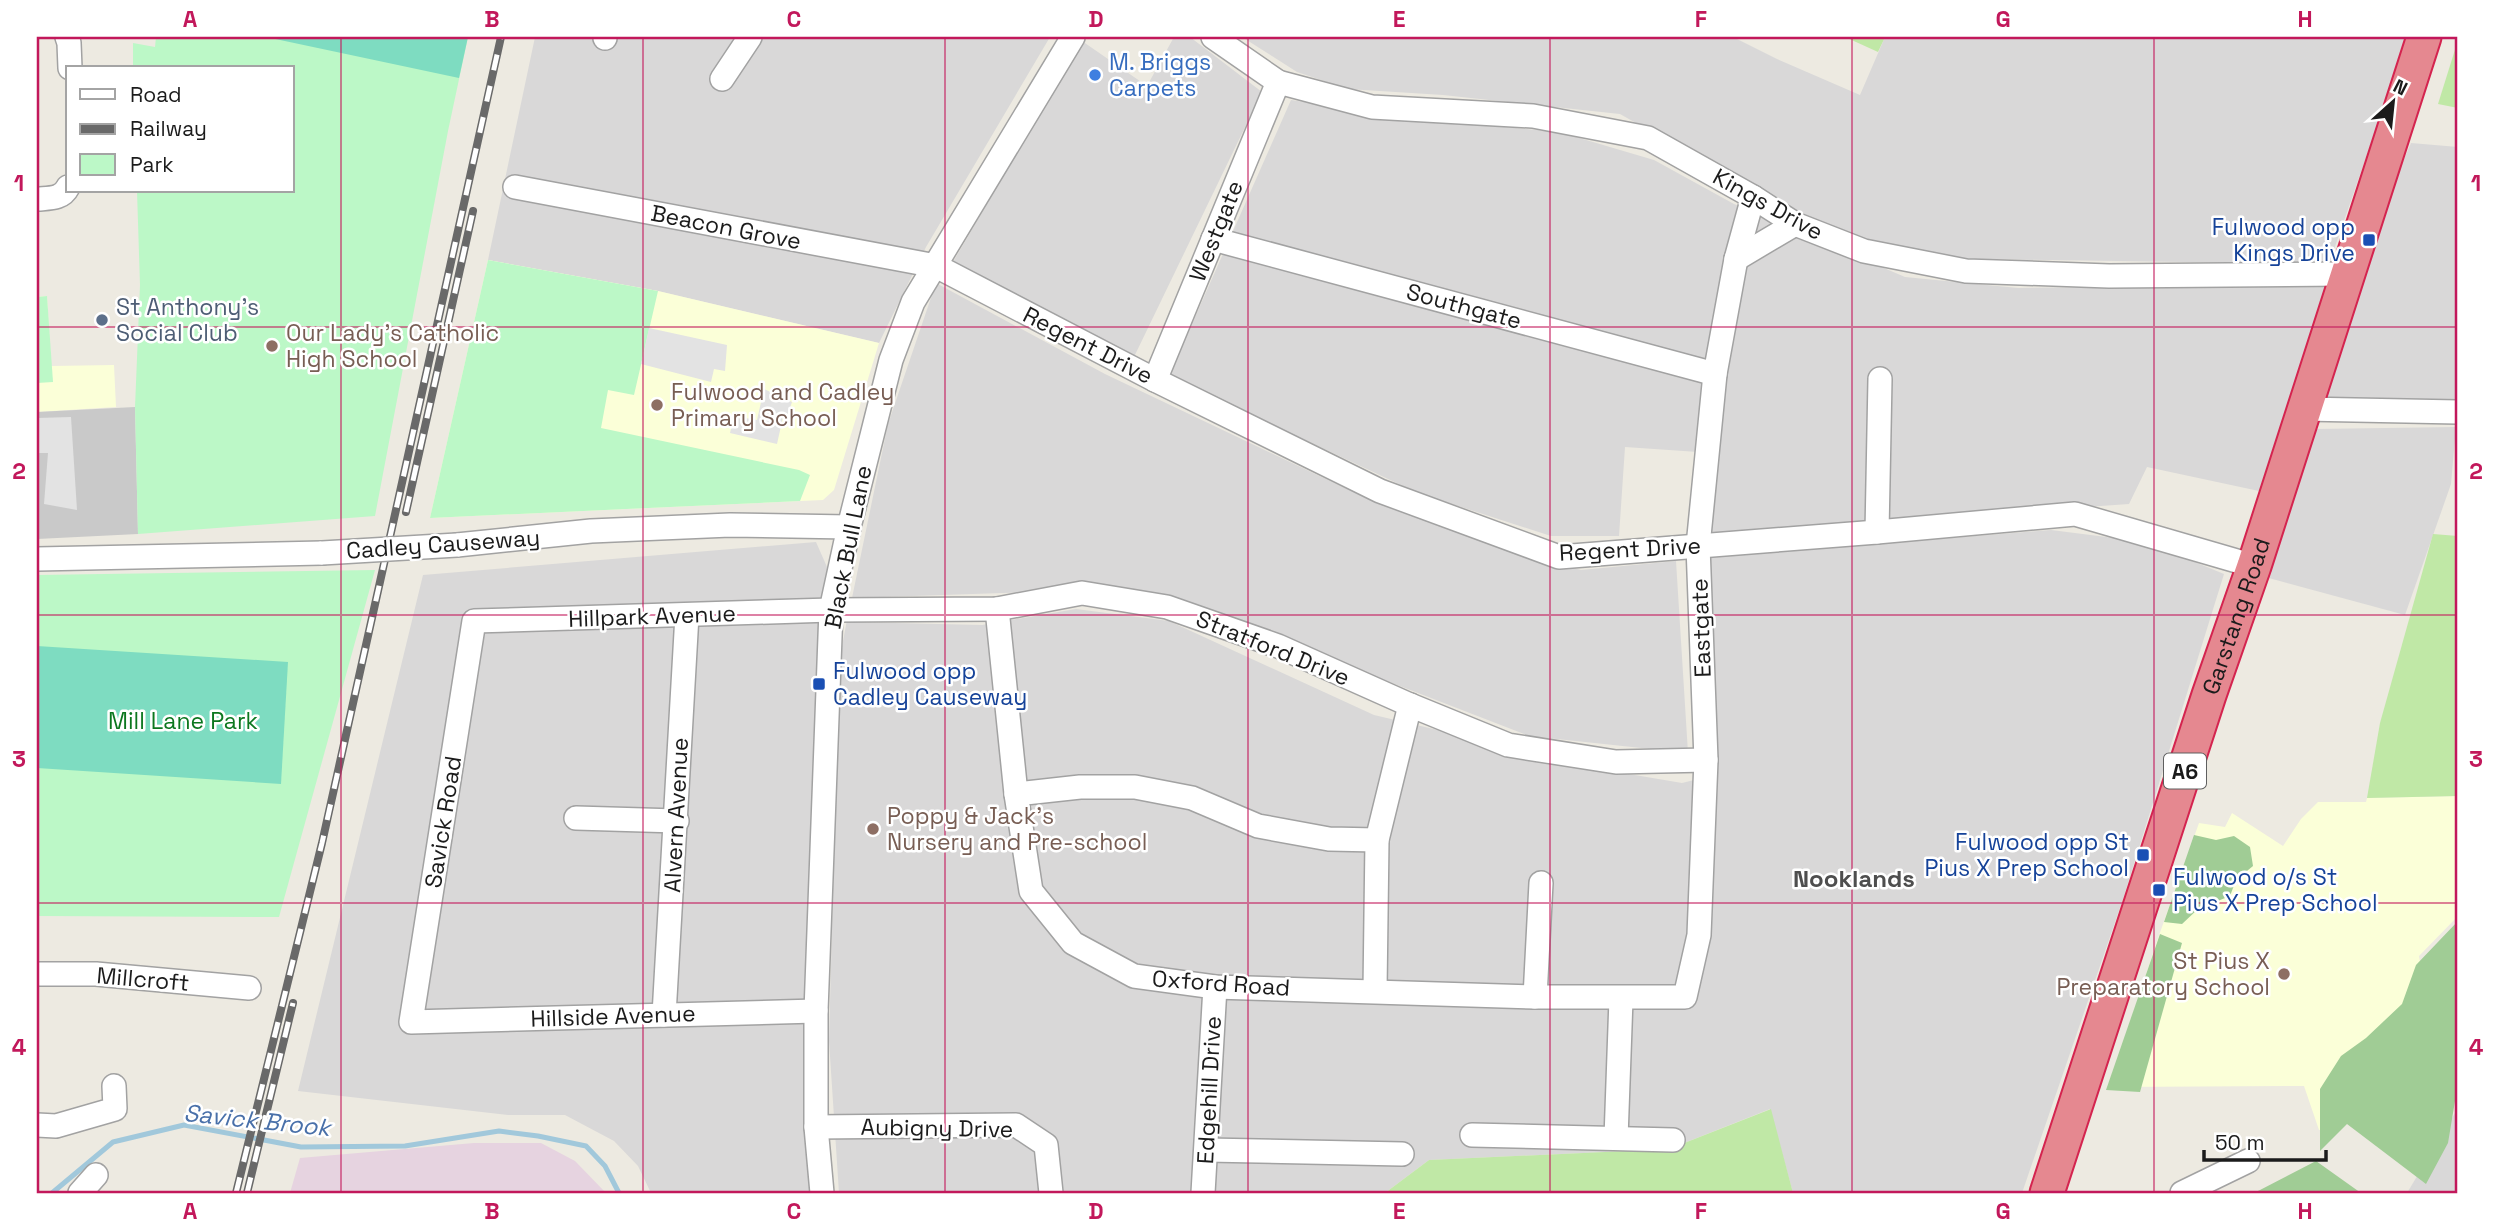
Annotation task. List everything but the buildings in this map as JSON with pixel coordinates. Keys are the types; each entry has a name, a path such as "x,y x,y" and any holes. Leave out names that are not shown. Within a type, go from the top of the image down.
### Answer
{"highway":[{"name":"Garstang Road","path":"2047,1193 2209,695 2254,566 2302,409 2424,37"}],"street":[{"path":"67,37 70,66"},
{"path":"722,79 750,37"},
{"name":"Black Bull Lane","path":"822,1193 816,1126 816,1011 831,610 849,527 891,360 913,302 1073,37"},
{"name":"Kings Drive","path":"1213,37 1278,82 1372,107 1533,116 1648,138 1795,224 1864,251 1966,271 2109,276 2346,274"},
{"name":"Westgate","path":"1155,380 1278,82"},
{"name":"Beacon Grove","path":"515,187 936,267"},
{"path":"38,199 54,198 66,190"},
{"name":"Eastgate","path":"1685,997 1699,936 1706,760 1698,546 1715,374 1736,259 1753,197"},
{"path":"1736,259 1795,224"},
{"name":"Southgate","path":"1213,239 1715,374"},
{"name":"Regent Drive","path":"936,267 1155,380 1380,491 1559,557 2075,514 2254,566"},
{"path":"1877,532 1880,379"},
{"path":"2302,409 2458,412"},
{"name":"Cadley Causeway","path":"37,559 322,553 457,545 605,531 730,526 849,527"},
{"name":"Stratford Drive","path":"831,610 997,610 1082,593 1167,607 1278,646 1409,705 1508,744 1616,762 1706,760"},
{"name":"Hillpark Avenue","path":"474,621 831,610"},
{"name":"Oxford Road","path":"997,610 1016,794 1031,891 1073,943 1134,976 1215,987 1621,999 1685,997"},
{"name":"Alvern Avenue","path":"664,1015 687,614"},
{"name":"Savick Road","path":"411,1022 474,621"},
{"path":"1375,990 1377,840 1409,705"},
{"path":"1016,794 1080,787 1135,787 1192,798 1258,825 1329,839 1377,840"},
{"path":"576,818 677,821"},
{"path":"1535,997 1541,883"},
{"name":"Millcroft","path":"37,974 96,974 249,988"},
{"name":"Edgehill Drive","path":"1203,1193 1215,987"},
{"path":"1616,1138 1621,999"},
{"name":"Hillside Avenue","path":"411,1022 816,1011"},
{"path":"37,1125 56,1126 116,1109 114,1086"},
{"name":"Aubigny Drive","path":"816,1126 1016,1125 1046,1145 1051,1193"},
{"path":"1472,1135 1673,1140"},
{"path":"1207,1150 1402,1154"},
{"path":"2182,1193 2248,1161"},
{"path":"80,1193 96,1175"}],"shaded area":[{"path":"535,37 1050,37 926,247 879,343 658,291 488,260"},
{"path":"1174,37 1190,37 1262,92 1133,359 953,262 1082,41 1147,86"},
{"path":"1242,37 1733,37 1860,95 1885,37 2406,37 2329,264 1971,259 1854,242 1783,206 1620,114 1443,95 1348,89 1297,72"},
{"path":"1291,100 1410,118 1559,132 1654,160 1734,204 1905,277 2018,288 2327,284 2259,491 2147,467 2129,504 1702,534 1698,452 1625,447 1619,536 1551,536 1418,493 1169,376"},
{"path":"2411,143 2458,147 2458,402 2324,397 2385,203"},
{"name":"Fulwood and Cadley Primary School","path":"488,260 658,291 879,343 834,490 823,500 430,518"},
{"path":"936,283 1105,374 1349,490 1513,552 1581,570 1676,561 1688,753 1529,736 1219,616 1034,592 852,598 888,424"},
{"path":"47,296 51,366 114,365 116,407 37,412 37,297"},
{"path":"649,328 727,345 725,371 714,369 711,382 641,364"},
{"path":"764,389 792,402 787,417 783,417 777,444 730,433 734,416 757,420"},
{"path":"135,407 138,534 37,539 37,412"},
{"path":"71,417 77,510 44,504 48,453 37,453 37,418"},
{"path":"2456,427 2451,484 2405,615 2265,577 2314,429"},
{"path":"2051,530 2146,542 2224,574 2124,896 2022,1193 1793,1193 1770,1109 1669,1149 1429,1160 1385,1193 839,1193 829,1041 839,662 847,620 982,625 1076,609 1169,621 1374,715 1617,772 1682,783 1698,779 1691,559"},
{"path":"816,542 827,567 807,940 811,1193 651,1193 638,1166 614,1141 565,1115 508,1115 298,1091 423,575"},
{"name":"St Pius X Preparatory School","path":"2458,796 2458,916 2419,956 2425,991 2342,1126 2319,1130 2304,1086 2109,1087 2199,823 2225,827 2232,813 2283,846 2301,819 2318,802"},
{"path":"2458,1108 2458,1193 2407,1193"},
{"path":"474,1143 541,1143 575,1161 606,1193 290,1193 300,1158"}],"green space":[{"name":"Our Lady's Catholic High School","path":"156,37 468,37 375,516 138,534 135,407 140,285 137,192 294,192 294,66 133,66 133,43 155,47"},
{"path":"266,37 468,37 459,78"},
{"path":"1845,37 1885,37 1878,52"},
{"path":"2458,40 2458,108 2438,104"},
{"name":"Fulwood and Cadley Primary School","path":"488,260 658,291 634,395 608,390 601,428 799,470 810,475 800,501 430,518"},
{"path":"47,296 53,382 37,383 37,297"},
{"path":"2433,534 2458,536 2458,796 2367,798 2380,723"},
{"name":"Mill Lane Park","path":"375,570 279,917 37,916 37,575"},
{"path":"37,646 288,662 281,784 37,768"},
{"path":"2194,835 2216,840 2234,836 2250,847 2253,866 2236,880 2230,896 2198,909 2182,924 2164,922"},
{"path":"2458,921 2458,1097 2448,1143 2426,1184 2347,1124 2320,1151 2320,1089 2341,1056 2366,1038 2402,1004 2416,965"},
{"path":"2160,934 2182,943 2140,1092 2106,1090"},
{"path":"1771,1109 1793,1193 1385,1193 1429,1160 1669,1149"},
{"path":"2316,1161 2361,1193 2253,1193 2260,1190"}],"waterway":[{"name":"Savick Brook","path":"52,1193 113,1142 184,1125 301,1147 405,1146 499,1131 538,1136 586,1146 605,1166 619,1193"}],"railway":[{"path":"236,1193 322,843 501,37"},
{"path":"406,512 473,211"},
{"path":"247,1193 293,1003"}],"place":[{"name":"M. Briggs Carpets","path":"1095,75"},
{"name":"Fulwood opp Kings Drive","path":"2369,240"},
{"name":"St Anthony's Social Club","path":"102,320"},
{"name":"Our Lady's Catholic High School","path":"272,346"},
{"name":"Fulwood and Cadley Primary School","path":"657,405"},
{"name":"Fulwood opp Cadley Causeway","path":"819,684"},
{"name":"Poppy & Jack's Nursery and Pre-school","path":"873,829"},
{"name":"Fulwood opp St Pius X Prep School","path":"2143,855"},
{"name":"Fulwood o/s St Pius X Prep School","path":"2159,890"},
{"name":"St Pius X Preparatory School","path":"2284,974"}],"district":[{"name":"Nooklands","path":"1854,878"}]}
